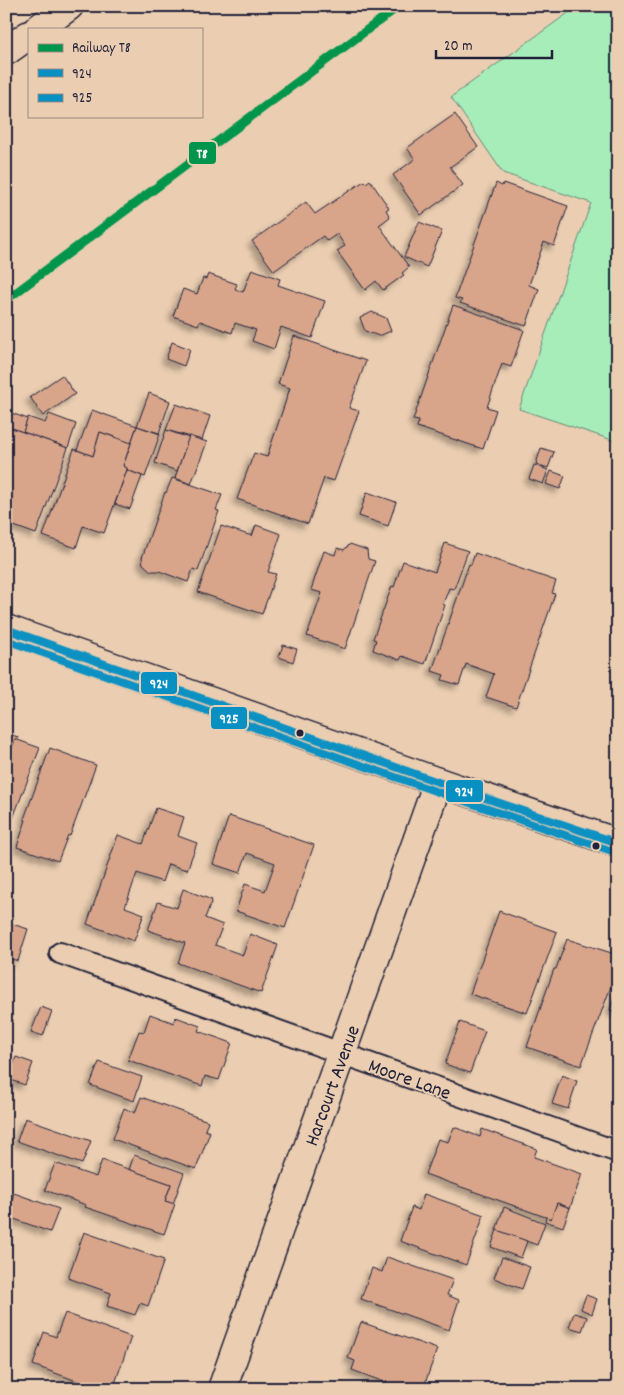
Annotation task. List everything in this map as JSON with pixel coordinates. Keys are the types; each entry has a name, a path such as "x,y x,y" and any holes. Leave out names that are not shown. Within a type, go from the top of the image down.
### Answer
{"street":[{"path":"39,28 70,6"},
{"path":"6,51 28,36"},
{"path":"6,629 438,782 618,843"},
{"name":"Harcourt Avenue","path":"222,1389 438,782"}],"lane":[{"name":"Moore Lane","path":"60,953 618,1152"}],"green space":[{"path":"578,6 618,6 618,442 519,409 591,203 503,173 451,97"}],"building":[{"path":"455,114 478,147 450,167 463,185 421,215 393,175 415,159 407,148"},
{"path":"370,180 389,208 386,210 390,217 379,225 409,267 402,273 404,275 383,290 376,281 365,290 337,251 345,246 337,234 327,241 323,236 274,271 252,241 306,202 315,214 364,181 366,183"},
{"path":"496,183 502,186 503,183 568,206 554,246 544,242 529,285 539,289 526,326 460,303 462,300 455,298"},
{"path":"419,222 442,231 427,267 404,257"},
{"path":"252,269 280,279 278,285 325,301 312,338 281,327 274,349 252,341 256,330 235,323 232,333 200,321 198,325 173,316 183,289 197,294 203,278 206,279 208,274 237,284 235,289 243,292"},
{"path":"453,305 524,330 511,367 502,364 487,407 496,410 483,449 417,427 419,421 413,420"},
{"path":"372,312 386,318 391,331 379,336 365,331 360,318"},
{"path":"294,336 366,361 349,408 359,411 334,481 324,478 308,524 237,499 254,453 267,457 290,388 278,384"},
{"path":"172,342 190,349 184,366 166,359"},
{"path":"62,375 75,394 43,416 30,397"},
{"path":"149,393 170,401 159,433 137,426"},
{"path":"176,404 210,416 202,440 166,430"},
{"path":"92,410 137,426 131,443 100,432 93,456 77,450"},
{"path":"11,413 28,419 23,432 6,426"},
{"path":"49,414 76,424 68,448 23,432 28,417 45,423"},
{"path":"6,426 68,448 36,534 6,523"},
{"path":"137,426 160,434 145,477 127,470 123,466"},
{"path":"166,430 189,438 177,471 155,463"},
{"path":"100,432 131,443 123,466 127,470 104,533 83,526 76,548 43,536 74,449 93,456"},
{"path":"189,436 207,442 191,484 175,478"},
{"path":"541,448 554,452 548,468 536,464"},
{"path":"534,465 548,470 543,484 529,479"},
{"path":"127,470 142,476 130,509 115,504"},
{"path":"551,471 565,476 560,489 546,484"},
{"path":"172,478 222,495 216,510 219,511 198,571 193,569 188,582 159,571 151,571 143,564 142,558 165,492"},
{"path":"367,492 396,502 388,526 359,516"},
{"path":"256,525 281,534 268,572 276,574 262,614 198,592 221,526 252,536"},
{"path":"445,543 468,551 454,589 449,588 425,664 402,656 400,660 373,650 376,640 373,639 403,561 435,572"},
{"path":"350,544 367,550 368,559 375,561 345,649 307,636 322,593 311,590 324,551 335,555 337,548 344,550"},
{"path":"475,553 556,581 552,593 555,594 516,707 486,697 494,674 466,664 459,685 442,680 444,675 432,671 469,564 471,565"},
{"path":"283,645 297,649 293,662 279,657"},
{"path":"6,733 18,737 15,739 11,751 6,749"},
{"path":"15,739 40,748 6,836 6,749 11,751"},
{"path":"50,748 96,765 70,836 68,835 58,861 17,847 26,820 24,819"},
{"path":"156,808 184,817 178,836 197,843 187,870 168,864 162,882 137,873 125,907 144,914 134,941 87,924 118,835 143,844"},
{"path":"229,816 314,845 285,928 236,911 245,884 265,891 275,863 247,853 240,873 213,864"},
{"path":"183,889 212,900 205,918 223,925 215,945 243,955 250,934 278,945 261,993 178,963 185,943 148,930 158,902 177,908"},
{"path":"499,911 557,932 527,1013 470,994"},
{"path":"6,922 28,929 18,961 6,957"},
{"path":"567,939 618,955 618,968 581,1066 527,1047 554,969 556,969"},
{"path":"618,988 618,1013 610,1010"},
{"path":"41,1007 52,1011 43,1036 31,1032"},
{"path":"150,1014 174,1023 176,1017 200,1026 198,1031 232,1043 219,1080 205,1076 202,1086 128,1060 139,1031 144,1032"},
{"path":"460,1022 485,1031 470,1073 445,1064"},
{"path":"16,1057 33,1063 25,1085 8,1079"},
{"path":"99,1062 142,1077 134,1101 90,1085"},
{"path":"562,1075 577,1081 568,1109 552,1104"},
{"path":"141,1097 208,1121 205,1130 210,1132 196,1169 113,1139 124,1108 135,1113"},
{"path":"25,1118 91,1141 82,1164 17,1141"},
{"path":"454,1127 480,1137 482,1129 537,1149 534,1157 582,1174 570,1208 557,1203 551,1219 425,1174 438,1139 448,1142"},
{"path":"134,1155 184,1173 173,1204 165,1201 171,1184 129,1170"},
{"path":"102,1160 171,1184 165,1201 175,1204 164,1234 85,1207 86,1205 45,1190 55,1163 96,1177"},
{"path":"14,1193 59,1209 50,1232 6,1216"},
{"path":"424,1194 484,1215 466,1265 400,1241 412,1207 419,1210"},
{"path":"557,1203 570,1208 563,1227 545,1221 546,1217 551,1219"},
{"path":"504,1207 545,1223 537,1245 496,1230"},
{"path":"497,1230 527,1241 521,1258 491,1247"},
{"path":"84,1232 164,1260 148,1306 140,1303 135,1315 107,1306 111,1293 68,1278"},
{"path":"387,1257 453,1280 447,1295 459,1300 449,1330 361,1299 372,1268 382,1272"},
{"path":"502,1257 530,1267 522,1289 494,1278"},
{"path":"586,1295 597,1299 592,1314 581,1309"},
{"path":"65,1313 131,1337 113,1389 99,1389 33,1365 44,1332 56,1337"},
{"path":"574,1313 587,1317 582,1331 569,1327"},
{"path":"361,1322 437,1349 423,1389 403,1389 352,1370 355,1361 348,1358"}],"rail line":[{"name":"T8","path":"6,300 399,6"}],"transit line":[{"name":"924","path":"6,629 438,782 618,843"},
{"name":"925","path":"6,640 435,791 615,852"}]}
